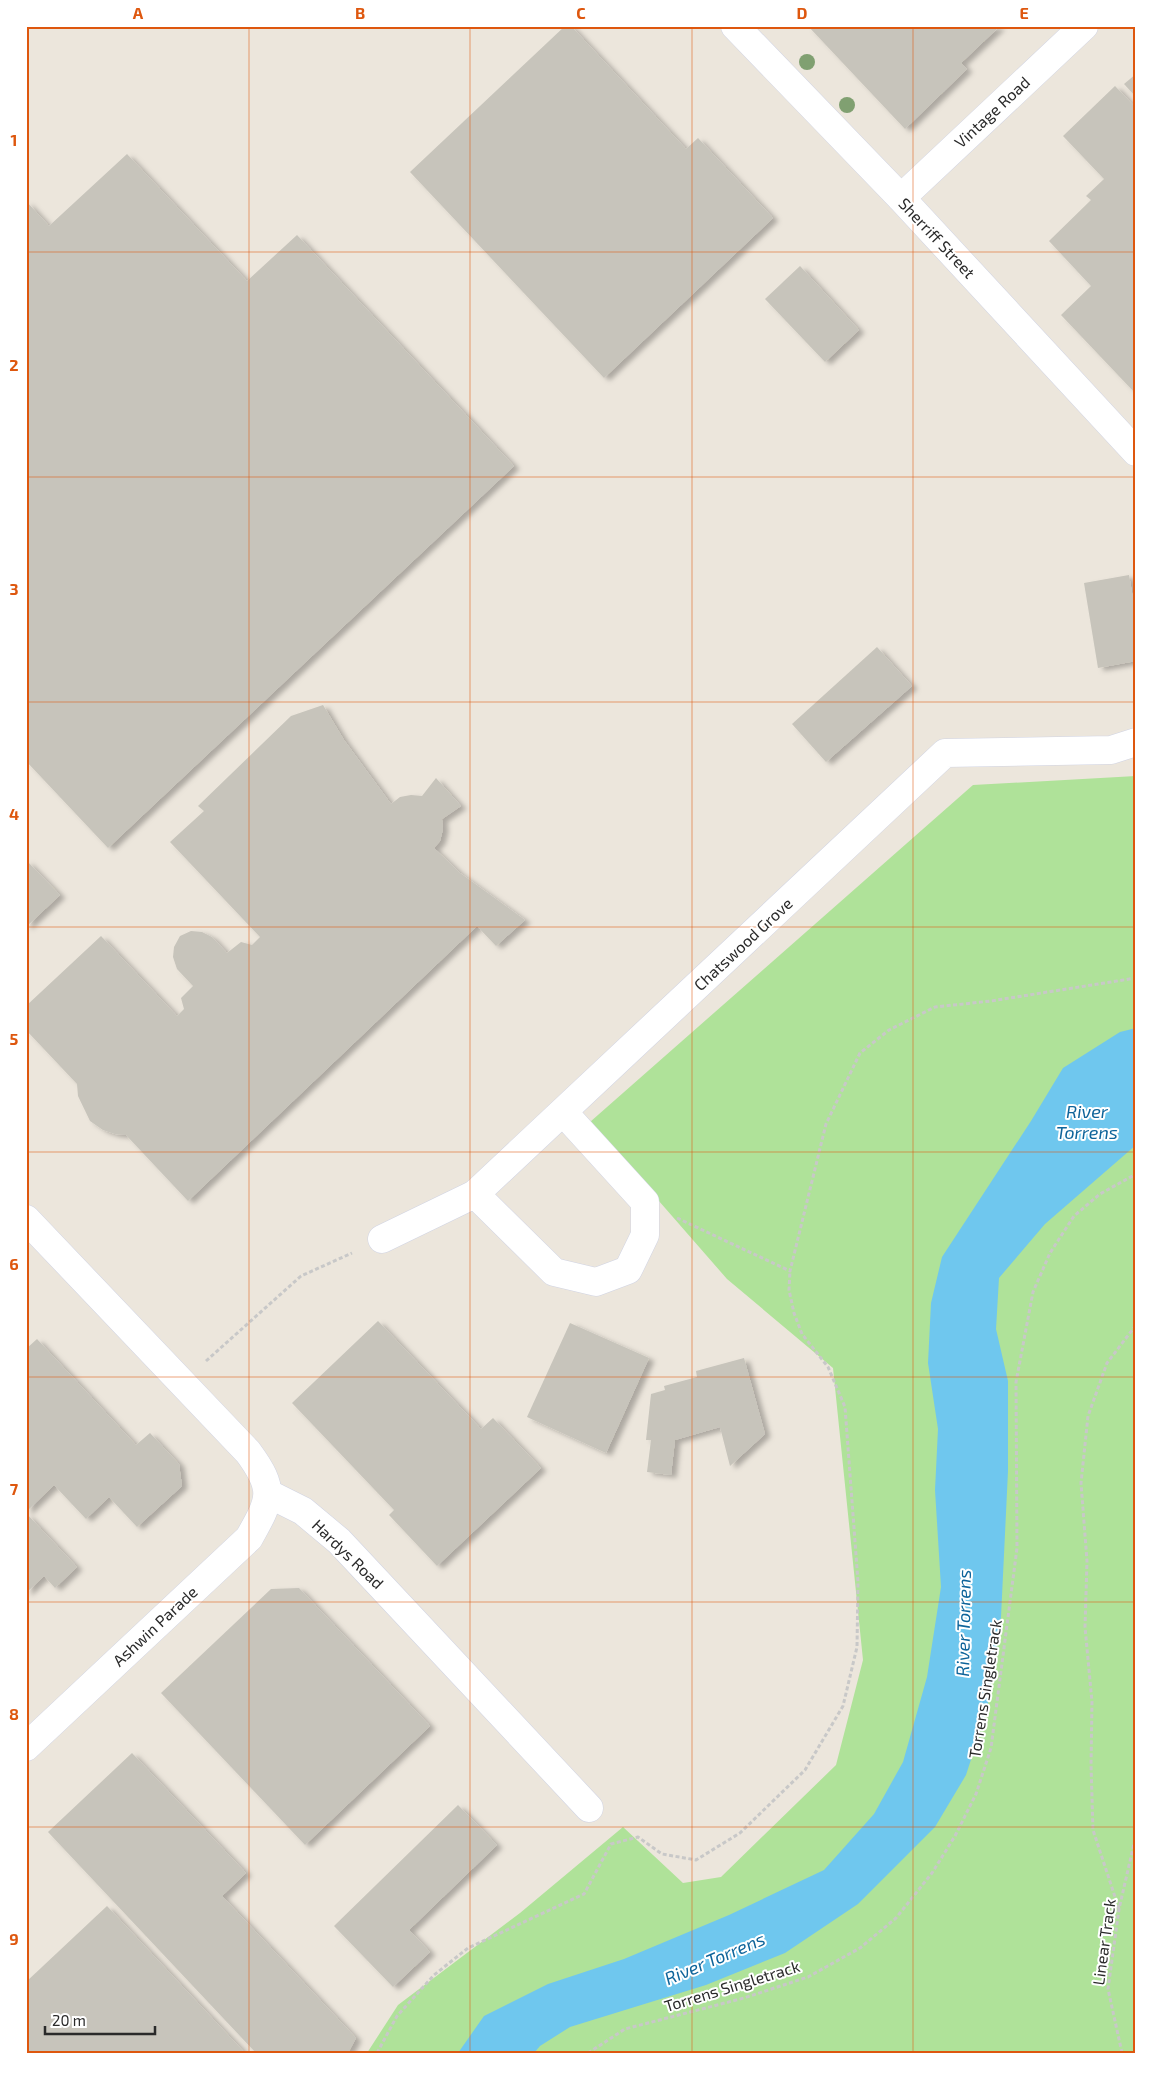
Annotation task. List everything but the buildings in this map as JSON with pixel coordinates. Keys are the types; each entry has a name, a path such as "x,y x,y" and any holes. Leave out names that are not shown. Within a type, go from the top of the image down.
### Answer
{"street":[{"name":"Sherriff Street","path":"735,26 901,198 1136,452"},
{"name":"Vintage Road","path":"901,198 1084,26"},
{"name":"Chatswood Grove","path":"382,1239 475,1194 564,1113 945,753 1111,750 1136,742"},
{"path":"475,1194 554,1272 596,1282 628,1270 645,1235 645,1202 564,1113"},
{"path":"26,1219 248,1452 262,1471 269,1494"},
{"name":"Ashwin Parade","path":"26,1747 249,1538 260,1518 269,1494"},
{"name":"Hardys Road","path":"269,1494 303,1510 339,1541 589,1808"}],"path":[{"path":"377,2053 397,2016 434,1975 468,1948 584,1894 611,1844 638,1837 662,1854 696,1860 740,1833 805,1770 843,1706 857,1647 858,1582 845,1407 828,1367 802,1334 794,1313 789,1290 790,1271 826,1124 860,1053 889,1030 935,1007 991,1001 1136,978"},
{"name":"Torrens Singletrack","path":"588,2053 625,2029 744,1998 808,1976 860,1948 896,1918 932,1873 955,1836 976,1794 991,1748 1017,1548 1016,1382 1033,1292 1050,1253 1074,1216 1100,1194 1136,1174"},
{"path":"645,1202 790,1271"},
{"path":"183,1383 301,1276 382,1239"},
{"path":"1120,1909 1093,1830 1092,1702 1085,1627 1087,1561 1081,1483 1088,1416 1107,1363 1136,1326"},
{"name":"Linear Track","path":"1122,2053 1108,1989 1120,1909 1136,1836"}],"green space":[{"path":"1136,776 1136,2053 367,2053 398,2005 520,1913 623,1827 683,1883 721,1877 836,1765 863,1660 833,1368 727,1279 590,1122 973,785"}],"water":[{"name":"River Torrens","path":"1136,1028 1136,1145 1045,1224 999,1278 996,1329 1008,1381 1008,1471 1001,1617 987,1710 966,1775 935,1827 858,1904 785,1953 706,1985 570,2027 540,2046 534,2053 458,2053 484,2016 548,1984 624,1959 729,1915 824,1870 874,1814 903,1762 927,1677 941,1587 935,1490 938,1429 928,1363 931,1303 942,1257 1031,1121 1063,1068 1120,1032"}]}
